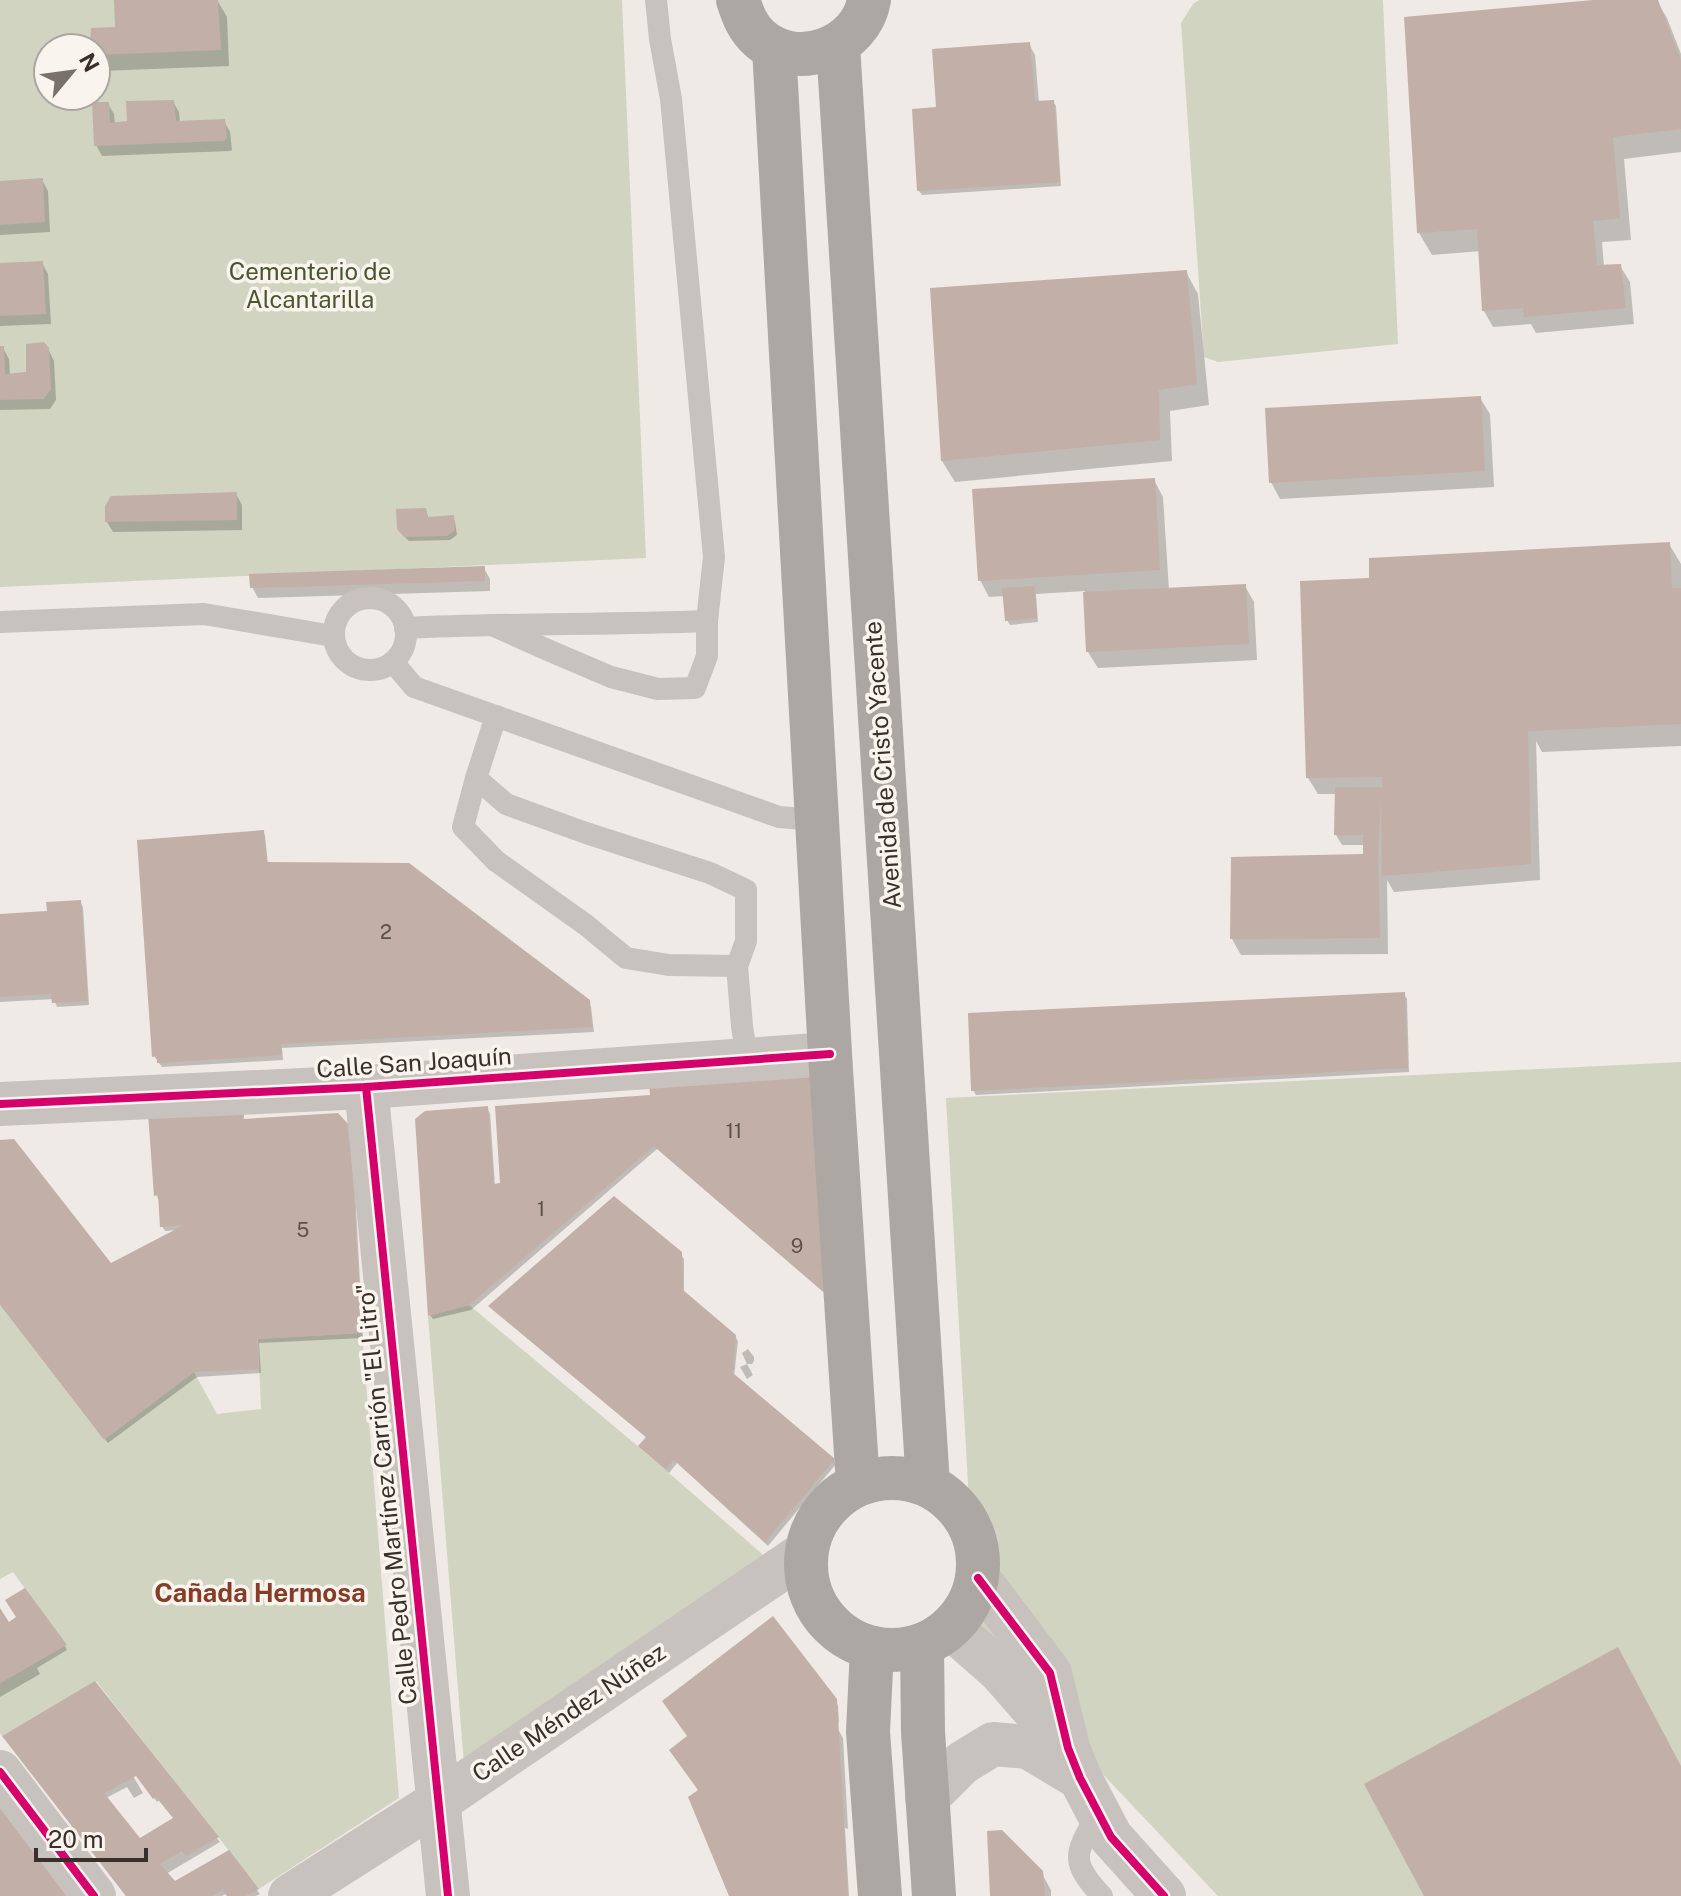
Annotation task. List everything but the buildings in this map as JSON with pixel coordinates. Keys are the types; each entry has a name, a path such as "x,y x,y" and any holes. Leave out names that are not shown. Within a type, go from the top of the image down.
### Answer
{"main road":[{"path":"738,0 745,22 760,40 795,54 819,53 838,45 856,29 869,0"},
{"name":"Avenida de Cristo Yacente","path":"838,45 928,1485"},
{"path":"774,48 830,1054 858,1484"},
{"path":"895,1477 928,1485 948,1497 967,1519 978,1548 978,1578 968,1606 936,1637 902,1650 872,1648 857,1643 835,1628 815,1603 806,1576 806,1552 820,1516 833,1501 858,1484 895,1477"},
{"path":"934,1896 923,1732 936,1637"},
{"path":"872,1648 868,1732 880,1896"}],"street":[{"name":"Calle San Joaquín","path":"0,1104 366,1087 830,1054"},
{"name":"Calle Pedro Martínez Carrión \"El Litro\"","path":"366,1087 448,1896"},
{"name":"Calle Méndez Núñez","path":"290,1896 439,1801 806,1552"},
{"path":"978,1578 1050,1673 1082,1780"},
{"path":"936,1637 1000,1671 1082,1780 1111,1837 1164,1896"},
{"path":"927,1798 962,1763 993,1744 1028,1747 1082,1780"},
{"path":"0,1772 94,1896"}],"lane":[{"path":"492,625 611,677 658,689 695,688 707,656 707,621 714,557 671,99 656,0"},
{"path":"366,598 389,603 398,611 405,628 404,646 398,656 379,670 355,668 345,661 338,652 333,636 337,617 345,607 366,598"},
{"path":"0,622 204,614 333,636"},
{"path":"405,628 707,621"},
{"path":"393,662 414,687 779,817 817,820"},
{"path":"496,716 463,827 496,861 586,925 626,958 669,965 737,966"},
{"path":"476,778 506,804 710,873 746,890 746,941 737,966 747,1060"},
{"path":"1082,1780 1081,1872 1102,1896"}],"green space":[{"name":"Cementerio de Alcantarilla","path":"0,0 622,0 646,558 0,587"},
{"path":"1199,0 1383,0 1398,344 1218,362 1204,357 1181,23"},
{"path":"1681,1062 1681,1896 1218,1896 977,1641 946,1098"},
{"path":"0,1305 104,1440 194,1372 217,1414 261,1409 258,1339 362,1333 399,1798 259,1889 96,1681 2,1736 0,1733 0,1683 66,1645 13,1572 0,1579"},
{"path":"469,1305 640,1448 775,1568 464,1764 428,1316"}],"cycle path":[{"path":"0,1104 366,1087 830,1054"},
{"path":"366,1087 448,1896"},
{"path":"978,1578 1050,1673 1068,1748 1111,1837 1164,1896"},
{"path":"0,1772 94,1896"}],"district":[{"name":"Cañada Hermosa","path":"260,1593"}]}
